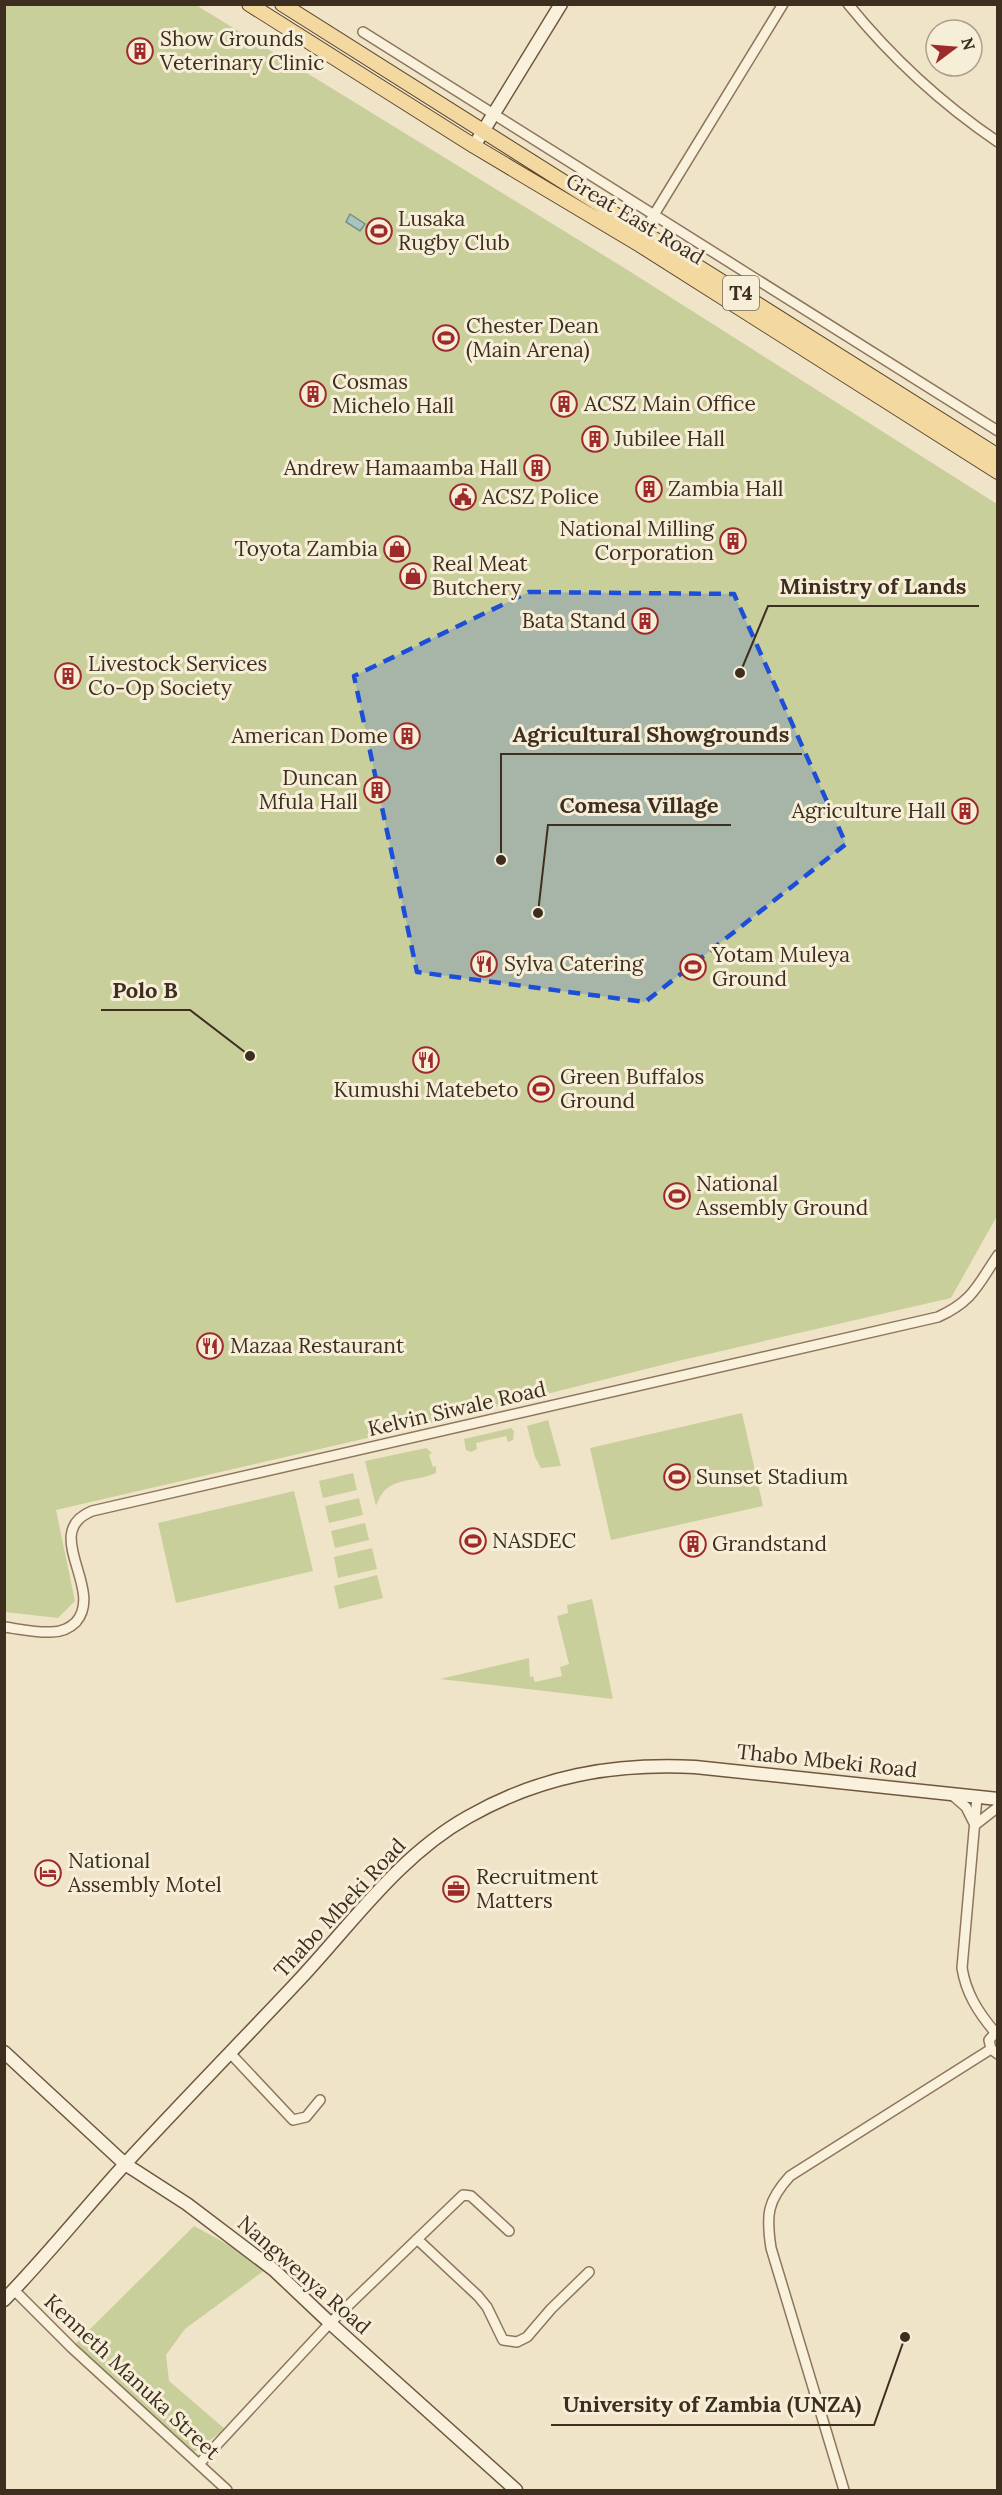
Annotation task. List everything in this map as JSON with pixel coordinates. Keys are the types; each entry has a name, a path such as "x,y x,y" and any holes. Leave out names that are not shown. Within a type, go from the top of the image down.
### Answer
{"main road":[{"name":"Great East Road","path":"249,4 474,146 640,245 998,472"},
{"name":"Great East Road","path":"282,4 998,456"},
{"path":"474,146 561,4"},
{"name":"Thabo Mbeki Road","path":"4,2300 125,2164 231,2053 400,1869 429,1843 465,1818 531,1786 596,1770 654,1765 695,1767 998,1799"},
{"name":"Nangwenya Road","path":"4,2052 125,2164 187,2204 274,2270 516,2490"}],"street":[{"path":"644,231 783,4"},
{"path":"848,4 896,58 968,122 998,142"},
{"path":"363,32 998,431"},
{"name":"Kelvin Siwale Road","path":"4,1627 51,1632 72,1626 78,1619 83,1610 84,1599 70,1540 72,1526 81,1516 92,1511 938,1317 956,1309 969,1299 998,1255"},
{"path":"951,1794 966,1807 975,1825"},
{"path":"844,2490 771,2248 768,2228 769,2210 773,2197 790,2176 994,2052 989,2040 996,2031 974,2005 964,1981 962,1968 977,1797"},
{"path":"975,1825 998,1807"},
{"path":"231,2053 293,2120 306,2117 320,2100"},
{"path":"199,2464 330,2323 458,2199 467,2195 509,2231"},
{"path":"417,2239 478,2296 487,2307 502,2340 506,2342 517,2342 527,2337 551,2309 589,2272"},
{"name":"Kenneth Manuka Street","path":"14,2290 72,2348 227,2490"}],"highlighted area":[{"path":"529,592 734,594 846,844 645,1002 417,972 354,676"}],"green space":[{"path":"5,5 196,5 626,269 997,504 997,1216 951,1298 678,1361 419,1426 56,1510 75,1601 58,1618 5,1612"},
{"name":"Sunset Stadium","path":"742,1413 763,1506 611,1540 590,1448"},
{"path":"548,1420 561,1466 541,1468 535,1457 527,1426"},
{"path":"511,1428 514,1431 513,1440 508,1442 506,1436 476,1443 477,1449 471,1452 466,1450 464,1439"},
{"path":"426,1448 432,1453 429,1455 433,1467 436,1466 436,1473 393,1485 380,1496 376,1506 365,1461"},
{"path":"353,1473 357,1490 323,1498 319,1481"},
{"path":"294,1491 313,1571 176,1603 158,1523"},
{"path":"359,1498 363,1515 329,1523 325,1506"},
{"path":"365,1523 369,1540 335,1548 331,1531"},
{"path":"372,1548 377,1569 338,1578 334,1557"},
{"path":"377,1575 383,1598 339,1609 334,1586"},
{"path":"592,1599 613,1699 440,1679 529,1658 530,1677 533,1676 535,1682 562,1676 560,1667 569,1664 557,1616 568,1613 567,1605"},
{"path":"194,2226 269,2267 185,2329 166,2355 169,2381 225,2429 190,2455 73,2346"}],"water":[{"path":"350,214 365,224 360,231 346,222"}],"place":[{"name":"Show Grounds Veterinary Clinic","path":"140,51"},
{"name":"Lusaka Rugby Club","path":"379,231"},
{"name":"Chester Dean (Main Arena)","path":"446,338"},
{"name":"Cosmas Michelo Hall","path":"313,394"},
{"name":"ACSZ Main Office","path":"564,404"},
{"name":"Jubilee Hall","path":"595,439"},
{"name":"Andrew Hamaamba Hall","path":"537,468"},
{"name":"Zambia Hall","path":"649,489"},
{"name":"ACSZ Police","path":"463,497"},
{"name":"National Milling Corporation","path":"733,541"},
{"name":"Toyota Zambia","path":"397,549"},
{"name":"Real Meat Butchery","path":"413,576"},
{"name":"Bata Stand","path":"645,621"},
{"name":"Ministry of Lands","path":"740,673"},
{"name":"Livestock Services Co-Op Society","path":"68,676"},
{"name":"American Dome","path":"407,736"},
{"name":"Duncan Mfula Hall","path":"377,790"},
{"name":"Agriculture Hall","path":"965,811"},
{"name":"Agricultural Showgrounds","path":"501,860"},
{"name":"Comesa Village","path":"538,913"},
{"name":"Sylva Catering","path":"484,964"},
{"name":"Yotam Muleya Ground","path":"693,967"},
{"name":"Polo B","path":"250,1056"},
{"name":"Kumushi Matebeto","path":"426,1060"},
{"name":"Green Buffalos Ground","path":"541,1089"},
{"name":"National Assembly Ground","path":"677,1196"},
{"name":"Mazaa Restaurant","path":"210,1346"},
{"name":"Sunset Stadium","path":"677,1477"},
{"name":"NASDEC","path":"473,1541"},
{"name":"Grandstand","path":"693,1544"},
{"name":"National Assembly Motel","path":"48,1873"},
{"name":"Recruitment Matters","path":"456,1889"},
{"name":"University of Zambia (UNZA)","path":"905,2337"}]}
